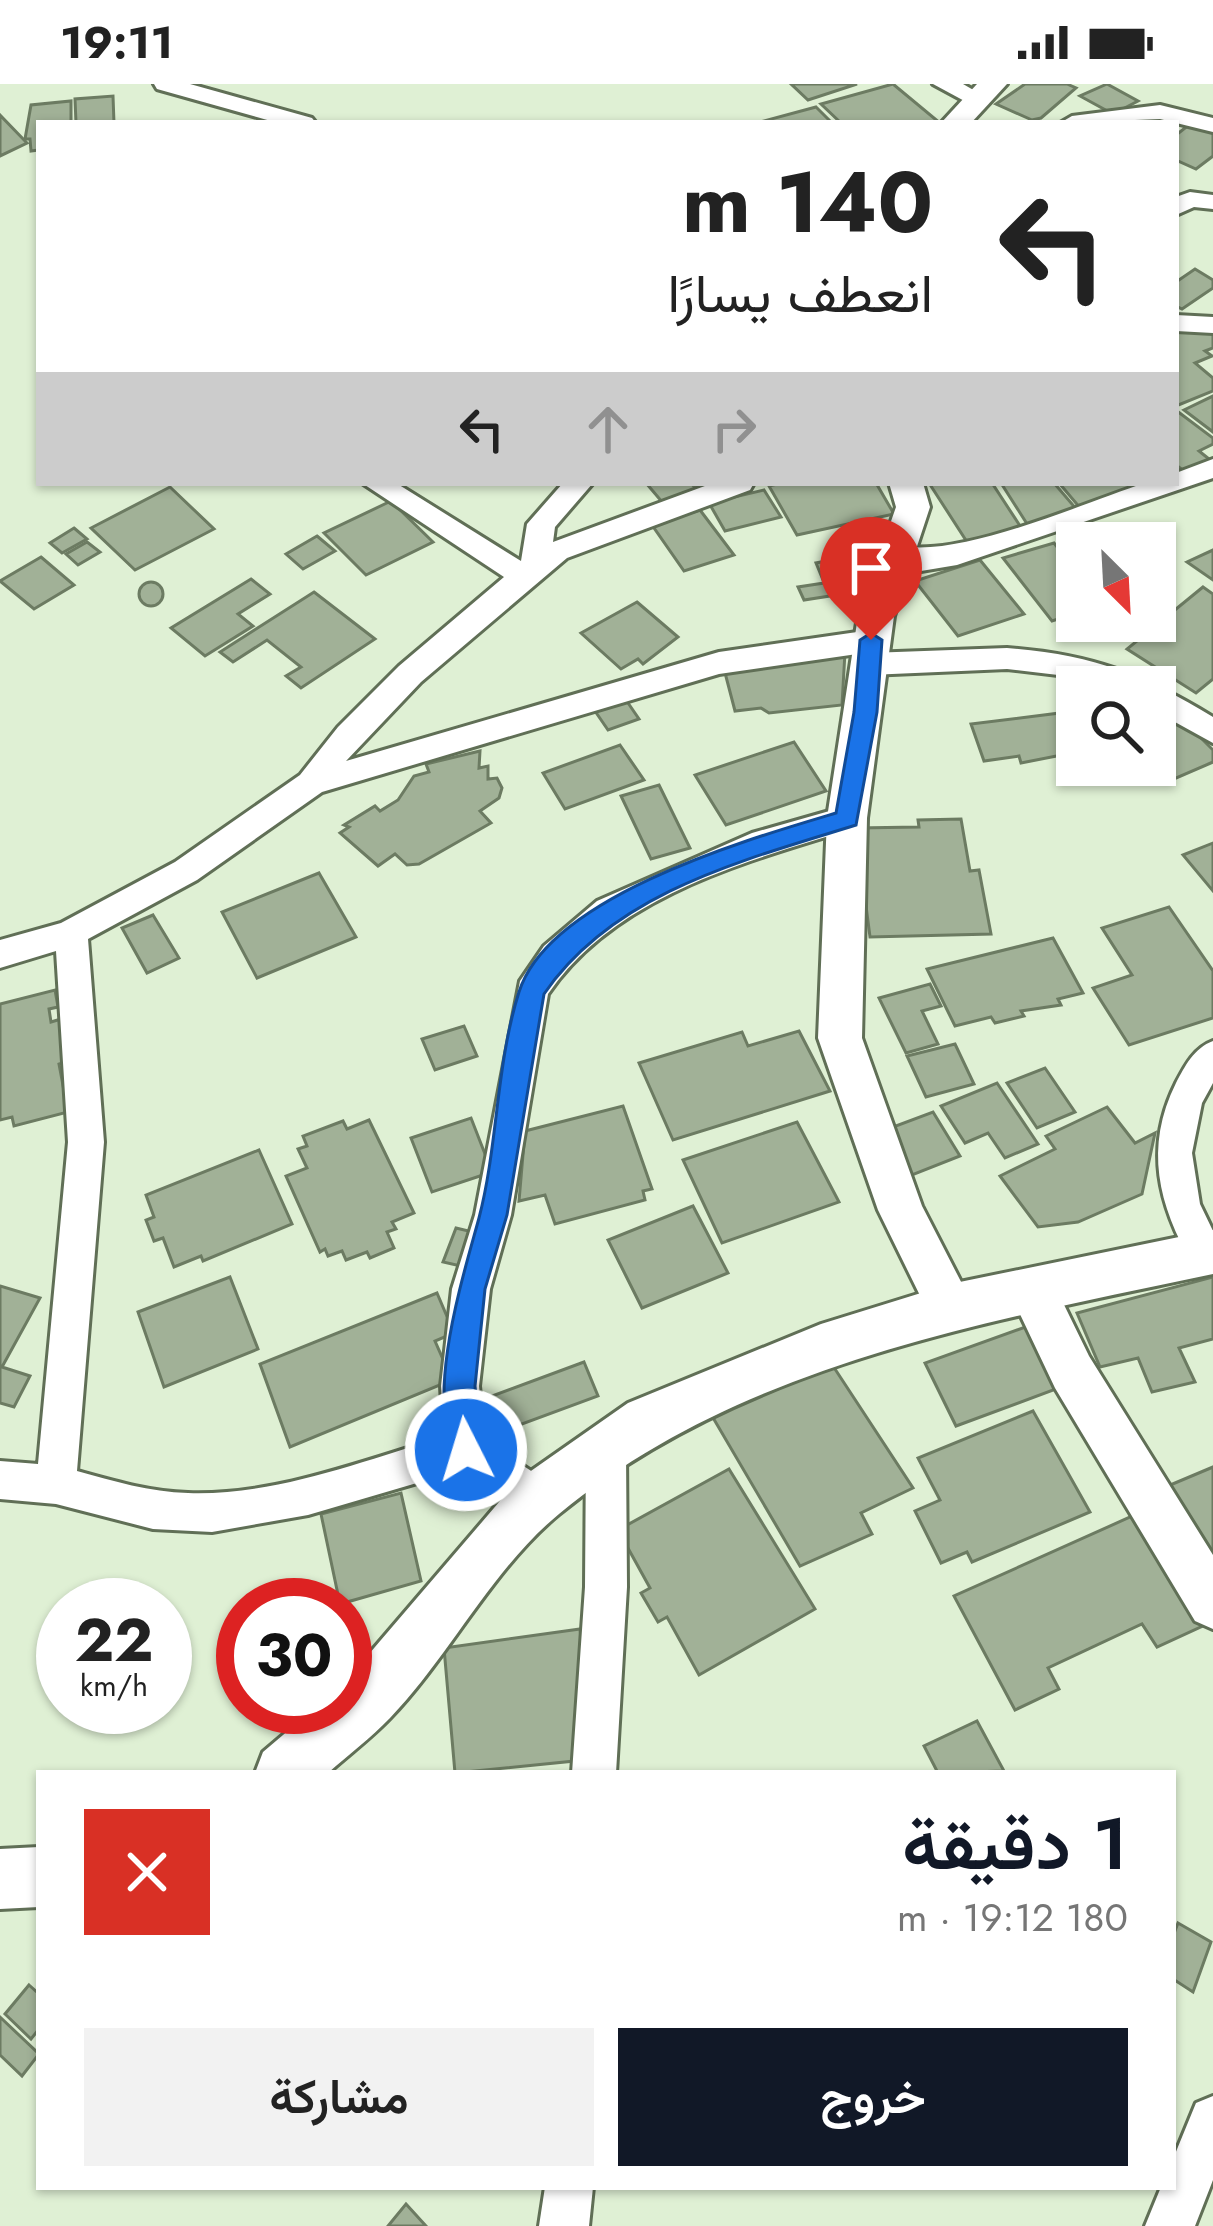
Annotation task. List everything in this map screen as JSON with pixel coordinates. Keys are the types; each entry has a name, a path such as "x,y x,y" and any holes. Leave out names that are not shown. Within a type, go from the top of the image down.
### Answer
{"main road":[{"path":"287,1770 370,1697 446,1600 537,1498 646,1421 725,1385 950,1307 1210,1252"},
{"path":"0,1879 36,1877"}],"street":[{"path":"165,84 293,120"},
{"path":"944,84 969,110"},
{"path":"1096,120 1160,112 1213,125"},
{"path":"1193,203 1213,171"},
{"path":"1179,323 1213,325"},
{"path":"1179,482 1213,468"},
{"path":"381,486 530,572"},
{"path":"530,572 541,524 576,486"},
{"path":"0,954 71,933 186,871 311,783 410,674 556,551 732,486"},
{"path":"907,486 913,507 870,652 847,818 839,948 840,1038 901,1210 950,1307"},
{"path":"896,555 921,561 957,555 1167,486"},
{"path":"311,783 719,663 870,652 1066,666"},
{"path":"1176,709 1213,732"},
{"path":"466,1450 460,1386 471,1289 494,1215 532,991 556,956 609,910 741,850 847,818"},
{"path":"56,1485 86,1142 71,933"},
{"path":"1210,1252 1185,1222 1175,1147 1178,1114 1192,1083 1213,1056"},
{"path":"1032,1289 1072,1372 1213,1603"},
{"path":"0,1480 56,1485 140,1506 210,1512 294,1498 466,1450 537,1498"},
{"path":"594,1770 606,1587 606,1452"},
{"path":"1170,2226 1213,2120"},
{"path":"564,2226 569,2190"}],"building":[{"path":"791,84 857,84 808,100"},
{"path":"893,84 936,120 838,120 821,104"},
{"path":"1025,84 1076,88 1041,118 1032,120 996,104"},
{"path":"1107,84 1138,101 1113,114 1080,96"},
{"path":"113,96 114,120 76,120 75,99"},
{"path":"71,101 71,120 36,120 36,150 31,151 30,139 25,139 31,105"},
{"path":"816,107 829,120 767,120"},
{"path":"0,115 27,143 0,156"},
{"path":"1194,121 1213,129 1213,156 1196,169 1179,161 1179,133"},
{"path":"1195,269 1213,280 1213,288 1182,309 1179,280"},
{"path":"1179,330 1213,330 1213,348 1205,351 1212,356 1195,363 1213,378 1213,391 1179,405"},
{"path":"1213,396 1213,432 1184,410"},
{"path":"1179,412 1213,438 1213,444 1199,451 1209,459 1184,471 1179,467"},
{"path":"649,486 694,486 698,491 663,503"},
{"path":"769,486 878,486 894,514 797,535"},
{"path":"931,486 994,486 1024,532 969,545"},
{"path":"1003,486 1057,486 1078,511 1029,527"},
{"path":"1062,486 1134,486 1138,491 1081,509"},
{"path":"170,487 214,529 135,570 91,528"},
{"path":"764,490 781,517 725,531 709,503"},
{"path":"391,501 433,542 366,575 324,533"},
{"path":"700,510 734,555 684,571 652,525"},
{"path":"74,528 87,539 62,553 50,543"},
{"path":"317,536 335,551 303,569 286,554"},
{"path":"87,542 100,552 78,565 66,554"},
{"path":"1054,543 1056,620 1052,621 1003,558"},
{"path":"1213,550 1213,580 1187,562"},
{"path":"858,555 867,572 823,580 816,563"},
{"path":"41,557 74,585 34,609 0,581"},
{"path":"980,560 1024,614 958,636 915,581"},
{"path":"251,579 270,594 238,614 253,626 205,656 171,628"},
{"path":"844,580 849,593 804,600 798,587"},
{"path":"151,582 163,594 151,606 139,594"},
{"path":"1203,587 1213,594 1213,679 1196,693 1176,680 1176,666 1154,666 1127,649 1136,642 1176,642 1176,609"},
{"path":"314,592 375,639 301,688 286,676 301,667 267,640 233,662 220,652"},
{"path":"637,602 678,637 643,664 638,659 621,669 581,633"},
{"path":"845,652 842,705 769,713 761,708 735,711 724,669"},
{"path":"626,700 639,719 608,730 595,711"},
{"path":"1056,713 1056,756 1021,763 1019,756 984,761 971,724"},
{"path":"1181,718 1213,750 1213,762 1176,778 1176,720"},
{"path":"794,742 826,791 726,825 695,775"},
{"path":"620,745 644,780 565,809 543,773"},
{"path":"480,751 479,768 488,766 488,779 497,778 502,788 499,798 480,811 491,823 419,864 407,865 395,854 378,866 340,833 349,827 344,825 375,806 380,811 398,800 414,776 429,772 426,764"},
{"path":"659,785 690,848 651,859 621,796"},
{"path":"961,819 970,871 979,870 991,934 870,937 856,828 919,827 918,820"},
{"path":"1213,843 1213,891 1183,855"},
{"path":"319,873 356,937 257,978 222,912"},
{"path":"1169,907 1213,971 1213,1018 1129,1045 1093,988 1132,975 1102,928"},
{"path":"153,915 179,958 147,973 122,928"},
{"path":"1053,938 1083,993 1058,999 1061,1005 1021,1011 1024,1016 995,1023 991,1017 955,1026 927,969"},
{"path":"930,984 941,1006 922,1011 938,1044 906,1053 879,998"},
{"path":"55,990 58,1007 49,1009 51,1022 61,1019 69,1061 59,1064 68,1112 14,1126 12,1117 0,1120 0,1004"},
{"path":"464,1026 477,1056 435,1070 422,1039"},
{"path":"799,1031 830,1091 673,1140 639,1063 742,1032 748,1046"},
{"path":"955,1044 974,1084 926,1097 907,1056"},
{"path":"1045,1068 1075,1112 1037,1128 1007,1083"},
{"path":"997,1083 1038,1144 1005,1158 988,1133 965,1143 941,1106"},
{"path":"623,1106 652,1189 643,1191 645,1200 555,1224 545,1195 519,1201 525,1131"},
{"path":"1107,1107 1135,1143 1155,1133 1142,1194 1078,1222 1038,1227 1000,1176 1055,1149 1046,1136"},
{"path":"933,1112 960,1156 912,1175 885,1130"},
{"path":"471,1118 492,1172 432,1192 411,1138"},
{"path":"369,1120 414,1213 392,1222 396,1229 387,1232 394,1248 370,1258 367,1252 346,1260 342,1251 328,1256 325,1249 320,1252 286,1176 307,1168 298,1149 307,1146 303,1136 343,1121 347,1129"},
{"path":"797,1122 839,1202 722,1243 683,1160"},
{"path":"259,1150 292,1224 203,1261 201,1256 174,1267 163,1238 154,1241 146,1220 154,1217 146,1195"},
{"path":"693,1206 728,1273 642,1308 608,1240"},
{"path":"456,1228 477,1233 465,1267 443,1262"},
{"path":"230,1277 258,1349 164,1387 138,1312"},
{"path":"1213,1277 1213,1339 1179,1348 1195,1382 1152,1392 1138,1358 1100,1367 1077,1313"},
{"path":"0,1286 40,1298 2,1367 30,1376 14,1407 0,1403"},
{"path":"437,1293 454,1333 435,1341 452,1380 290,1447 260,1364"},
{"path":"1031,1325 1064,1386 956,1426 925,1363"},
{"path":"584,1362 598,1396 495,1434 481,1400"},
{"path":"833,1366 913,1488 861,1513 872,1534 800,1566 712,1416"},
{"path":"1033,1411 1090,1512 972,1562 967,1552 941,1563 915,1511 940,1500 918,1458"},
{"path":"1213,1467 1213,1572 1163,1488"},
{"path":"729,1469 815,1609 699,1675 667,1617 658,1622 641,1593 650,1588 618,1530"},
{"path":"401,1493 421,1581 372,1595 372,1578 335,1578 321,1514"},
{"path":"1139,1513 1207,1624 1157,1647 1142,1624 1048,1668 1059,1689 1015,1710 954,1596"},
{"path":"580,1629 591,1721 584,1760 455,1770 444,1648"},
{"path":"977,1721 1003,1770 936,1770 924,1746"},
{"path":"1178,1923 1211,1942 1193,1992 1176,1981"},
{"path":"29,1985 36,1991 36,2033 31,2039 5,2014"},
{"path":"0,2017 36,2051 36,2058 22,2076 0,2055"},
{"path":"406,2204 426,2226 388,2226"}],"route":[{"path":"466,1450 460,1386 471,1289 494,1215 532,991 556,956 609,910 698,867 847,818 866,712 871,640"}]}
